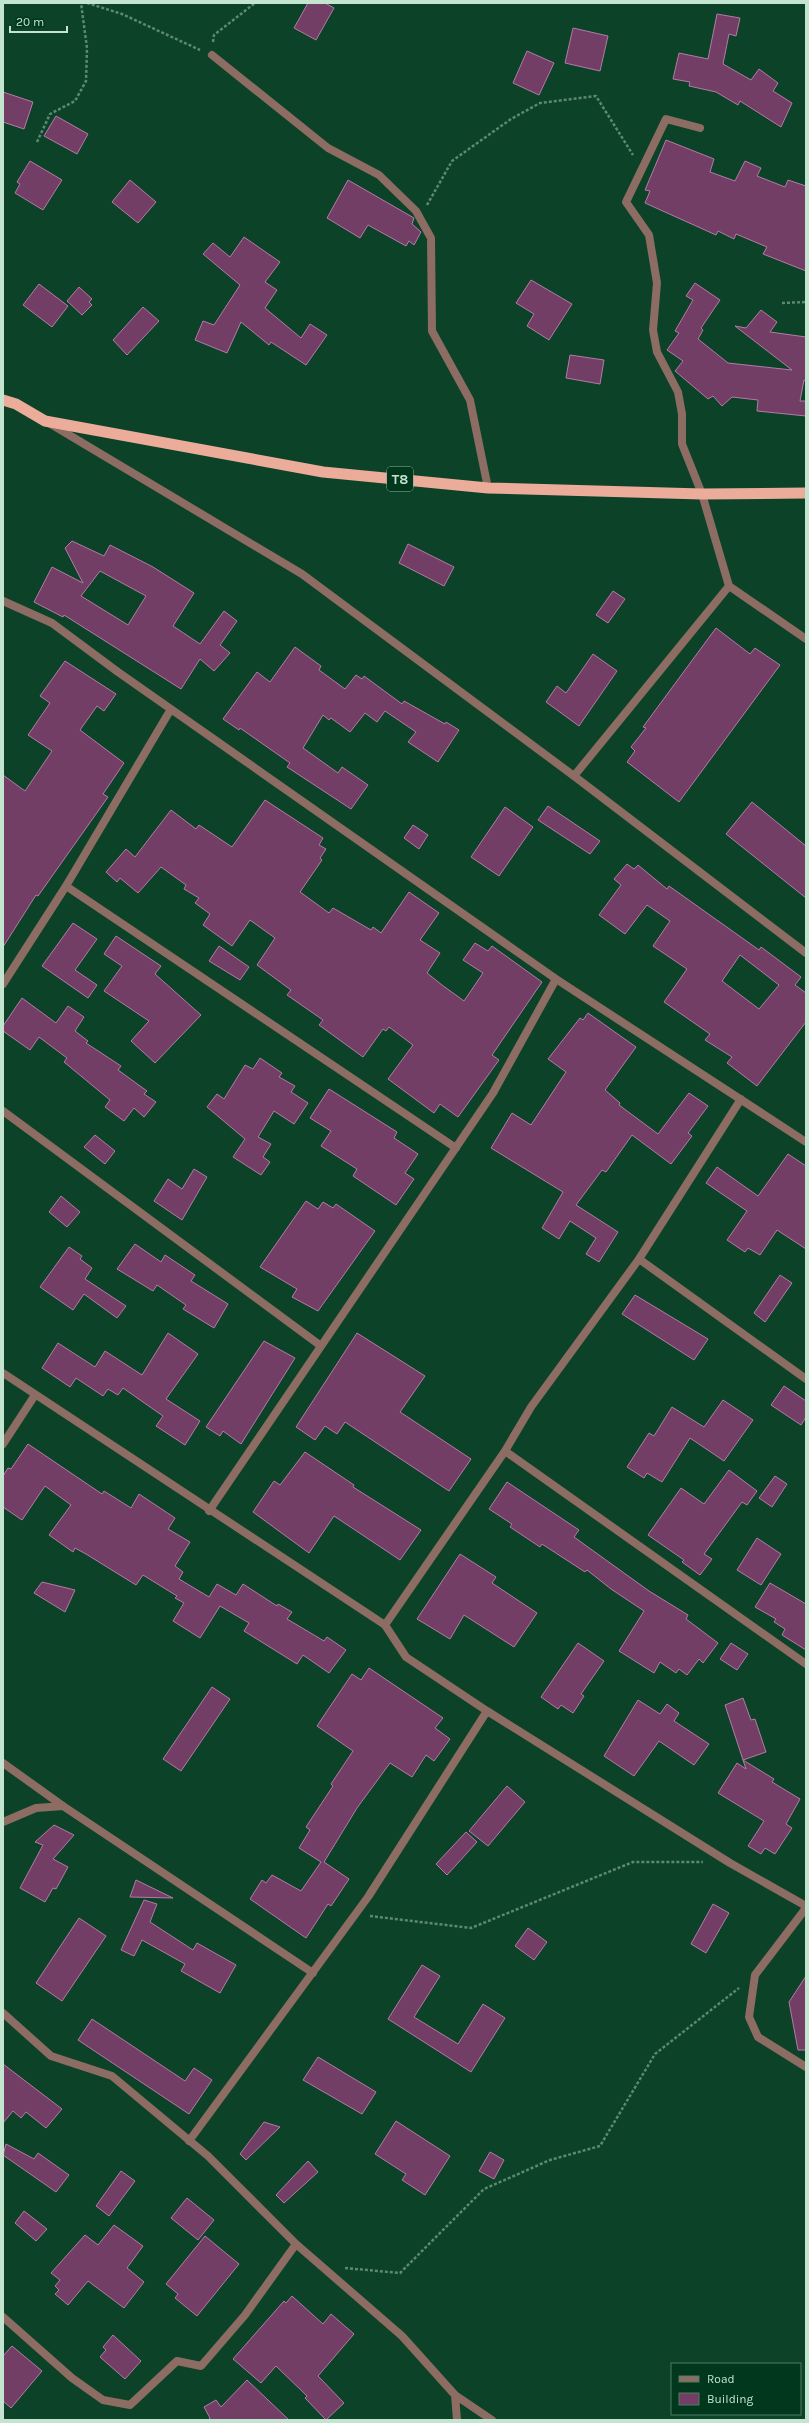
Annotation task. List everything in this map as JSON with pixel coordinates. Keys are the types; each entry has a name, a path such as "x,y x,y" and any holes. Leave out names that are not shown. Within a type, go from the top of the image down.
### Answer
{"highway":[{"name":"T8","path":"3,400 16,404 45,421 323,472 488,488 702,494 806,493"}],"street":[{"path":"212,55 328,148 379,175 416,211 431,238 432,331 470,400 488,488"},
{"path":"700,128 666,118 651,148 643,170 626,202 650,235 658,283 653,330 657,352 678,392 682,414 682,444 702,494 729,586 806,639"},
{"path":"45,421 302,574 574,776 806,953"},
{"path":"574,776 729,586"},
{"path":"3,601 52,623 171,709 556,979 806,1142"},
{"path":"3,984 66,886 171,709"},
{"path":"66,886 456,1148"},
{"path":"209,1511 493,1093 556,979"},
{"path":"386,1625 505,1451 531,1406 639,1259 741,1099"},
{"path":"3,1111 321,1346"},
{"path":"639,1259 806,1379"},
{"path":"3,1373 209,1511 386,1625 406,1657 487,1711 730,1862 806,1907 755,1975 749,2017 758,2037 806,2067"},
{"path":"3,1444 35,1395"},
{"path":"505,1451 806,1664"},
{"path":"189,2141 356,1914 487,1711"},
{"path":"3,1763 63,1806 313,1974"},
{"path":"3,1822 36,1808 63,1806"},
{"path":"3,2013 52,2056 112,2076 208,2156 296,2244 402,2336 455,2396 492,2420"},
{"path":"3,2317 72,2378 103,2400 130,2405 177,2361 201,2366 245,2316 296,2244"},
{"path":"455,2396 457,2420"}],"path":[{"path":"37,142 50,114 75,101 86,81 87,48 81,3"},
{"path":"86,3 122,14 212,55 214,35 256,3"},
{"path":"427,213 426,206 452,161 511,119 540,103 596,96 643,170"},
{"path":"782,303 806,302"},
{"path":"356,1914 471,1928 633,1862 730,1862"},
{"path":"321,2266 400,2273 484,2189 550,2160 600,2146 655,2054 755,1975"}],"building":[{"path":"308,3 325,3 334,8 316,40 294,28"},
{"path":"717,14 740,18 736,36 729,34 723,64 751,80 759,69 778,83 773,91 792,103 781,127 740,101 738,105 716,92 689,86 690,82 673,79 679,53 708,59"},
{"path":"573,28 608,36 600,71 565,63"},
{"path":"527,51 554,63 539,95 513,83"},
{"path":"3,92 33,102 24,129 3,122"},
{"path":"56,116 88,134 77,154 44,136"},
{"path":"666,140 714,159 710,172 735,181 745,161 761,168 757,176 785,187 788,180 806,186 806,271 763,254 767,247 736,234 734,239 718,231 716,235 645,203 650,191 645,190"},
{"path":"30,161 62,180 43,210 15,193 20,184 17,182"},
{"path":"130,180 156,202 138,223 112,202"},
{"path":"348,180 414,218 412,224 421,232 414,245 409,241 406,246 368,225 360,238 327,218"},
{"path":"244,237 280,262 265,282 277,290 265,308 301,338 310,324 327,335 306,365 271,342 269,345 241,322 227,353 195,340 203,321 214,325 240,285 203,254 213,243 230,257"},
{"path":"531,280 572,304 549,340 527,326 534,314 516,303"},
{"path":"695,283 720,300 701,328 703,330 698,339 728,363 792,370 735,326 746,328 761,310 777,322 770,332 806,337 806,381 804,380 800,401 806,401 806,416 757,411 758,400 732,397 722,406 713,396 708,399 675,371 683,361 667,350 679,333 675,331 693,300 686,296"},
{"path":"39,284 68,306 52,327 23,305"},
{"path":"79,287 92,299 89,302 92,305 82,315 67,301"},
{"path":"143,307 159,321 127,355 113,340"},
{"path":"570,355 604,360 600,384 566,378"},
{"path":"72,541 104,556 110,545 153,567 194,593 173,626 200,644 224,611 237,621 220,645 230,653 214,671 200,659 181,689 64,615 63,617 34,602 52,567 83,583 65,548","holes":["100,571 146,596 128,625 81,596"]},
{"path":"408,544 454,567 444,586 399,563"},
{"path":"613,591 625,599 608,623 596,615"},
{"path":"716,628 750,654 755,648 780,665 679,802 627,762 635,751 631,747 646,728 643,727"},
{"path":"295,647 321,666 319,670 345,689 356,675 362,679 364,676 402,704 404,701 445,724 446,722 459,730 438,762 408,742 416,732 385,711 377,722 365,713 350,732 331,718 329,720 323,715 303,748 338,773 342,767 368,785 351,809 287,767 290,763 240,728 239,730 223,719 257,672 270,682"},
{"path":"593,654 617,671 579,726 546,702 557,686 566,693"},
{"path":"65,661 116,694 104,711 97,706 80,730 124,763 103,794 108,797 38,896 36,895 3,947 3,775 25,791 52,751 28,735 50,703 40,696"},
{"path":"265,800 323,838 319,845 326,849 320,858 322,860 300,892 329,913 333,908 371,930 373,927 381,933 409,892 439,913 420,940 440,953 427,973 464,1001 483,973 463,960 475,943 488,951 492,946 542,982 492,1055 499,1060 458,1117 440,1104 434,1113 388,1079 413,1045 389,1027 386,1031 383,1029 363,1057 319,1025 323,1020 287,995 291,990 257,965 275,938 250,920 232,946 203,925 210,914 195,903 199,898 184,889 186,885 161,867 138,893 120,878 117,882 106,872 126,849 135,857 171,810 196,829 199,825 232,847"},
{"path":"752,802 806,846 806,898 726,834"},
{"path":"548,806 600,841 590,854 538,820"},
{"path":"505,807 533,827 499,876 471,857"},
{"path":"413,825 428,835 419,849 404,838"},
{"path":"627,864 634,869 638,865 667,889 669,886 759,950 761,947 801,977 795,985 806,993 806,1022 757,1086 727,1063 732,1057 705,1040 710,1034 664,1002 687,969 653,946 670,921 647,905 625,934 599,915 621,885 614,879","holes":["740,955 779,985 759,1009 722,981"]},
{"path":"73,923 97,939 75,970 97,985 88,998 42,966"},
{"path":"116,936 161,966 155,974 201,1015 155,1063 131,1041 149,1021 104,991 122,966 104,954"},
{"path":"219,946 249,967 240,980 209,961"},
{"path":"22,998 56,1023 68,1006 84,1017 75,1031 88,1041 86,1043 121,1066 118,1070 147,1091 144,1094 156,1102 144,1117 134,1108 124,1121 105,1107 110,1100 64,1062 67,1058 39,1037 30,1050 3,1031 3,1026"},
{"path":"588,1013 636,1047 605,1090 620,1103 619,1105 658,1134 689,1093 708,1106 688,1133 692,1136 671,1164 632,1135 606,1172 602,1170 576,1205 618,1232 599,1262 586,1254 596,1238 570,1221 559,1239 542,1228 563,1192 491,1148 512,1113 531,1125 566,1072 548,1059 580,1018 583,1020"},
{"path":"260,1058 282,1073 279,1077 295,1086 291,1092 308,1103 294,1124 274,1111 258,1137 271,1144 263,1157 270,1162 261,1175 233,1157 245,1139 207,1107 217,1094 224,1099 245,1065 253,1069"},
{"path":"329,1089 397,1132 394,1138 418,1154 405,1173 414,1179 396,1205 353,1176 357,1169 321,1146 331,1131 310,1118"},
{"path":"95,1135 115,1151 105,1164 84,1147"},
{"path":"788,1154 806,1166 806,1249 777,1230 760,1255 748,1248 745,1252 727,1240 747,1211 706,1183 717,1167 758,1196"},
{"path":"194,1169 207,1177 182,1220 154,1201 168,1179 182,1189"},
{"path":"61,1196 80,1212 67,1227 49,1212"},
{"path":"306,1201 318,1209 323,1202 333,1208 336,1204 375,1231 318,1311 292,1297 297,1289 260,1267"},
{"path":"135,1244 161,1262 165,1255 195,1275 191,1281 228,1304 214,1328 183,1309 186,1305 157,1285 153,1291 117,1269"},
{"path":"69,1247 82,1256 80,1259 92,1268 85,1279 126,1306 117,1318 84,1294 73,1310 40,1287"},
{"path":"780,1275 792,1283 765,1322 754,1313"},
{"path":"635,1295 708,1339 694,1360 622,1314"},
{"path":"168,1333 198,1354 166,1399 200,1421 185,1445 156,1426 163,1416 123,1388 118,1395 108,1389 103,1396 76,1378 70,1387 42,1368 58,1343 95,1367 105,1351 142,1375"},
{"path":"357,1333 425,1376 400,1412 471,1459 449,1491 345,1422 337,1434 325,1426 315,1440 296,1427"},
{"path":"264,1341 295,1358 241,1444 223,1431 220,1436 206,1427"},
{"path":"784,1386 806,1401 806,1417 801,1425 771,1405"},
{"path":"723,1400 753,1420 724,1461 690,1438 662,1482 647,1473 644,1478 627,1467 649,1433 654,1436 672,1407 704,1427"},
{"path":"28,1444 102,1494 104,1491 131,1508 139,1494 175,1518 168,1529 190,1542 175,1566 183,1572 179,1579 209,1597 217,1584 236,1595 243,1584 277,1606 278,1604 292,1612 287,1619 324,1641 327,1637 346,1650 329,1673 303,1655 297,1664 244,1631 249,1623 220,1606 200,1638 173,1621 184,1603 175,1598 177,1596 143,1575 136,1585 75,1548 73,1552 49,1535 71,1505 45,1486 22,1520 3,1507 3,1476 8,1468 11,1469"},
{"path":"305,1452 354,1485 353,1487 421,1530 400,1560 334,1516 309,1553 253,1512 274,1481 280,1485"},
{"path":"729,1470 757,1491 747,1505 742,1502 704,1554 712,1559 700,1575 682,1562 684,1560 648,1535 681,1488 704,1504"},
{"path":"775,1476 787,1484 772,1507 759,1498"},
{"path":"507,1482 579,1530 574,1537 649,1591 688,1615 686,1619 718,1643 703,1663 699,1659 687,1675 679,1669 676,1673 660,1662 654,1673 619,1651 644,1611 611,1589 587,1570 585,1572 542,1544 540,1547 510,1527 512,1524 489,1509"},
{"path":"757,1538 781,1554 761,1585 737,1570"},
{"path":"460,1554 496,1577 492,1583 537,1613 514,1647 464,1615 450,1639 417,1619"},
{"path":"42,1582 75,1590 65,1612 34,1593"},
{"path":"770,1583 806,1604 806,1650 782,1635 785,1629 774,1622 776,1619 755,1607"},
{"path":"578,1643 604,1661 581,1694 584,1696 573,1713 561,1705 558,1709 541,1697"},
{"path":"731,1643 748,1654 737,1670 720,1659"},
{"path":"369,1668 443,1718 435,1728 450,1739 434,1761 426,1755 412,1777 390,1763 357,1808 324,1862 349,1879 331,1906 328,1904 306,1938 250,1899 262,1880 266,1883 272,1875 301,1891 321,1862 299,1848 310,1830 306,1827 333,1786 331,1784 353,1751 317,1726 352,1674 361,1680"},
{"path":"212,1687 230,1699 181,1771 163,1759"},
{"path":"743,1698 751,1720 755,1719 766,1752 743,1760 725,1705"},
{"path":"638,1700 660,1714 667,1704 679,1713 674,1721 709,1744 694,1765 659,1741 634,1776 604,1756"},
{"path":"743,1760 774,1779 772,1782 800,1799 786,1824 792,1828 775,1854 765,1848 761,1854 748,1846 764,1821 718,1793 737,1763 746,1769"},
{"path":"507,1786 525,1802 488,1846 469,1831"},
{"path":"54,1825 74,1835 53,1859 68,1867 56,1889 53,1888 45,1902 20,1888 43,1845 35,1842"},
{"path":"466,1832 477,1842 447,1875 436,1864"},
{"path":"136,1880 173,1898 130,1897"},
{"path":"144,1900 157,1904 150,1922 193,1950 197,1943 236,1965 220,1993 181,1971 185,1964 142,1940 134,1956 121,1950"},
{"path":"713,1904 729,1913 706,1953 691,1944"},
{"path":"79,1918 106,1936 62,2001 36,1983"},
{"path":"528,1928 547,1942 534,1960 515,1946"},
{"path":"422,1965 440,1976 414,2017 458,2044 483,2004 505,2018 471,2072 388,2019"},
{"path":"806,1976 806,2050 798,2050 789,2002"},
{"path":"92,2019 185,2081 194,2068 212,2080 189,2114 78,2040"},
{"path":"318,2057 376,2092 362,2114 303,2080"},
{"path":"3,2064 62,2109 46,2128 26,2112 21,2118 13,2111 3,2123"},
{"path":"396,2121 450,2156 425,2195 402,2180 406,2174 375,2154"},
{"path":"264,2122 280,2127 246,2160 240,2154"},
{"path":"6,2144 34,2159 38,2153 69,2175 56,2192 3,2155"},
{"path":"490,2152 504,2160 494,2179 479,2171"},
{"path":"308,2161 318,2172 284,2203 276,2195"},
{"path":"121,2171 135,2181 109,2216 96,2206"},
{"path":"187,2198 214,2220 198,2240 171,2218"},
{"path":"24,2211 47,2229 36,2241 15,2223"},
{"path":"114,2225 143,2246 127,2268 144,2282 124,2308 88,2281 68,2305 55,2294 59,2290 55,2286 60,2280 51,2273 85,2235 98,2245"},
{"path":"205,2236 239,2264 197,2316 175,2298 178,2294 166,2284"},
{"path":"292,2296 323,2324 331,2314 354,2334 318,2376 344,2403 326,2420 305,2398 307,2396 276,2366 261,2383 233,2359 284,2301 286,2303"},
{"path":"113,2335 141,2361 125,2379 100,2357 106,2350 103,2347"},
{"path":"12,2346 42,2371 11,2408 3,2401 3,2356"},
{"path":"247,2380 289,2420 208,2420 210,2418 204,2407 216,2400 221,2407"}]}
